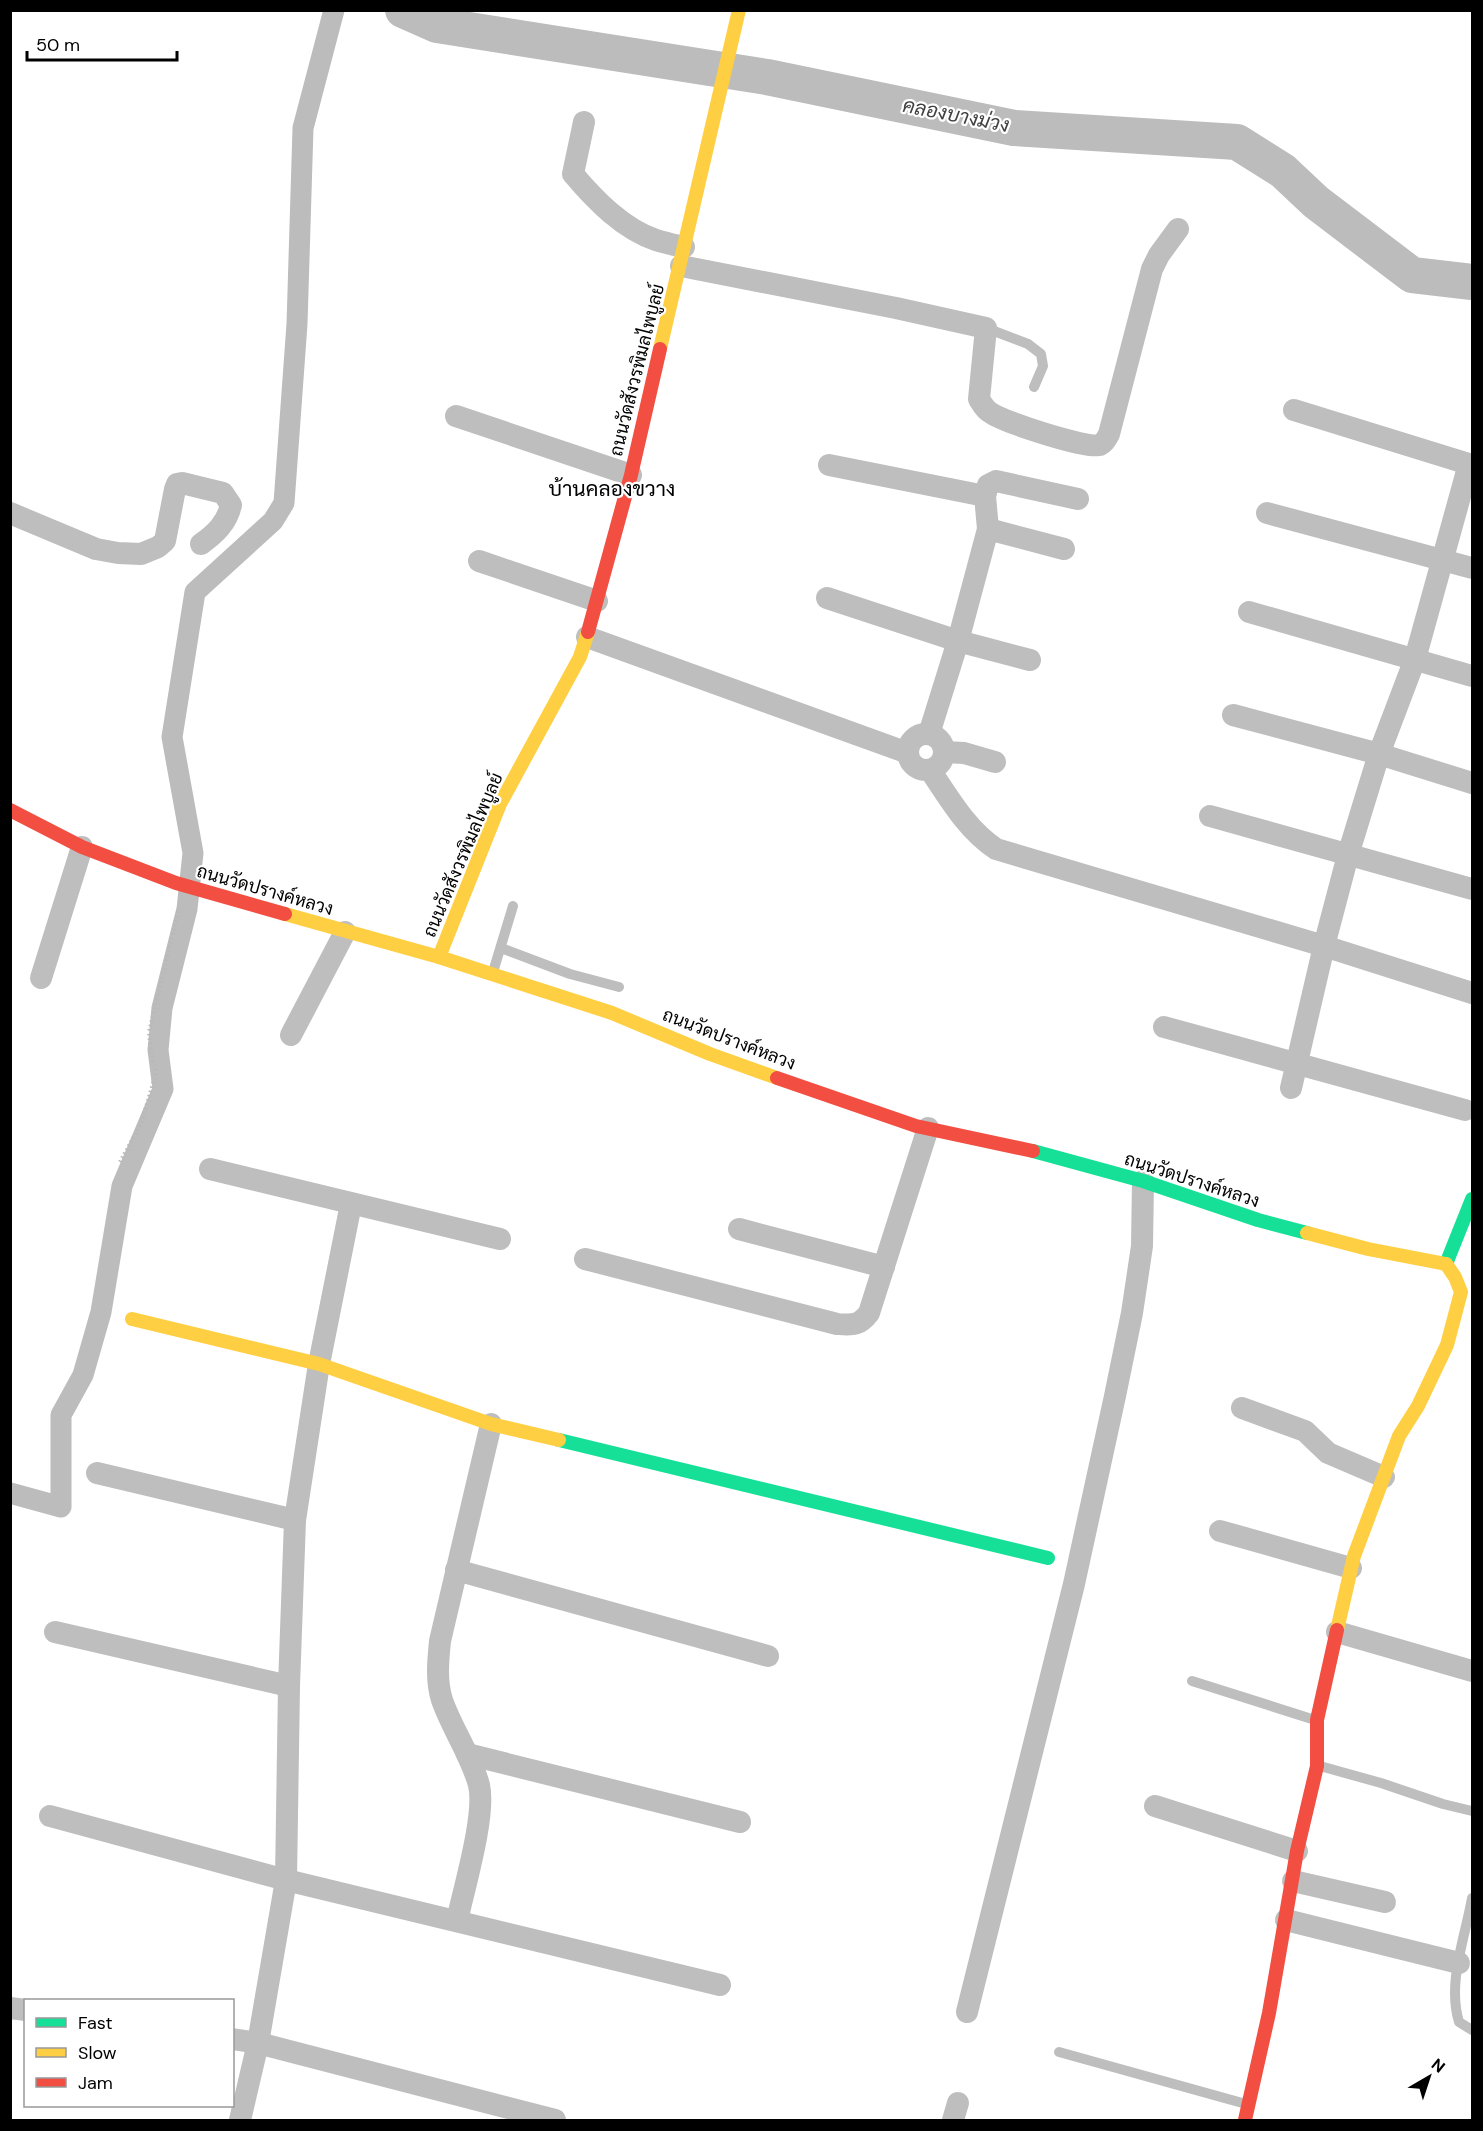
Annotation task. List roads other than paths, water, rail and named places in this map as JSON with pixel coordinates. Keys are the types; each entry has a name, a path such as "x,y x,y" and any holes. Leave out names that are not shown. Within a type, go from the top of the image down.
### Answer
{"street":[{"name":"ถนนวัดสังวรพิมลไพบูลย์","path":"440,957 500,804 580,657 587,637 631,475 740,10"},
{"path":"584,122 573,174 608,210 632,228 682,256 986,328 979,399 985,409 992,415 1030,429 1081,443 1099,445 1109,435 1152,269 1178,229"},
{"path":"1291,1088 1348,855 1379,754 1415,660 1471,465 1294,410"},
{"path":"456,416 631,475"},
{"path":"829,465 985,496"},
{"path":"929,734 958,641 988,529 985,496 988,485 996,481 1078,499"},
{"path":"10,513 96,549 141,554 158,547 165,541 175,489 177,484 182,483 223,493 231,505 230,513 216,533 201,544"},
{"path":"1267,513 1473,568"},
{"path":"988,529 1064,549"},
{"path":"479,561 597,601"},
{"path":"827,598 958,641 1030,660"},
{"path":"1249,612 1473,676"},
{"path":"587,637 908,753"},
{"path":"1233,715 1379,754 1473,783"},
{"path":"921,734 929,734 937,738 944,752 938,766 930,770 922,770 915,766 908,753 909,745 921,734"},
{"path":"944,752 964,753 995,762"},
{"path":"930,770 957,811 987,843 996,849 1324,946 1473,993"},
{"name":"ถนนวัดปรางค์หลวง","path":"10,810 82,847 182,885 440,957 612,1013 710,1054 928,1128 1018,1147 1143,1181 1258,1220 1368,1249 1446,1264"},
{"path":"1210,816 1473,889"},
{"path":"41,978 82,847"},
{"path":"291,1035 345,932"},
{"path":"1164,1027 1465,1110"},
{"path":"585,1259 837,1324 861,1323 869,1313 928,1128"},
{"path":"210,1169 500,1239"},
{"path":"967,2012 1074,1584 1115,1396 1132,1313 1142,1246 1143,1181"},
{"path":"1245,2121 1269,2013 1297,1851 1317,1766 1317,1720 1351,1568 1399,1436 1418,1406 1447,1345 1461,1292 1446,1264 1473,1199"},
{"path":"240,2121 258,2043 286,1880 289,1686 295,1520 319,1364 351,1204"},
{"path":"739,1229 884,1268"},
{"path":"132,1319 319,1364 491,1424 1048,1558"},
{"path":"1242,1408 1305,1431 1328,1453 1384,1477"},
{"path":"457,1921 480,1814 479,1786 442,1700 437,1668 440,1641 491,1424"},
{"path":"97,1473 295,1520"},
{"path":"1220,1531 1351,1568"},
{"path":"456,1570 768,1656"},
{"path":"55,1632 289,1686"},
{"path":"1337,1632 1473,1671"},
{"path":"467,1754 740,1821"},
{"path":"1155,1806 1297,1851"},
{"path":"50,1816 286,1880 720,1984"},
{"path":"1293,1881 1385,1902"},
{"path":"1286,1920 1459,1963"},
{"path":"234,2039 258,2043 555,2121"}],"lane":[{"path":"986,328 1028,344 1041,354 1043,366 1034,387"},
{"path":"492,975 513,906"},
{"path":"501,948 570,974 619,987"},
{"path":"1192,1681 1317,1720"},
{"path":"1317,1766 1381,1783 1443,1804 1473,1810"},
{"path":"1473,1899 1454,1985 1454,2007 1459,2022 1473,2030"},
{"path":"1059,2052 1249,2105"}],"waterway":[{"path":"10,1493 61,1507 61,1415 83,1375 101,1312 122,1186 163,1089 158,1050 162,1008 187,909 193,853 172,737 195,592 273,521 284,503 297,324 303,128 334,10"},
{"name":"คลองบางม่วง","path":"403,10 437,25 767,77 1014,128 1237,142 1283,171 1316,202 1412,275 1472,282"}],"district":[{"name":"บ้านคลองขวาง","path":"612,489"}]}
